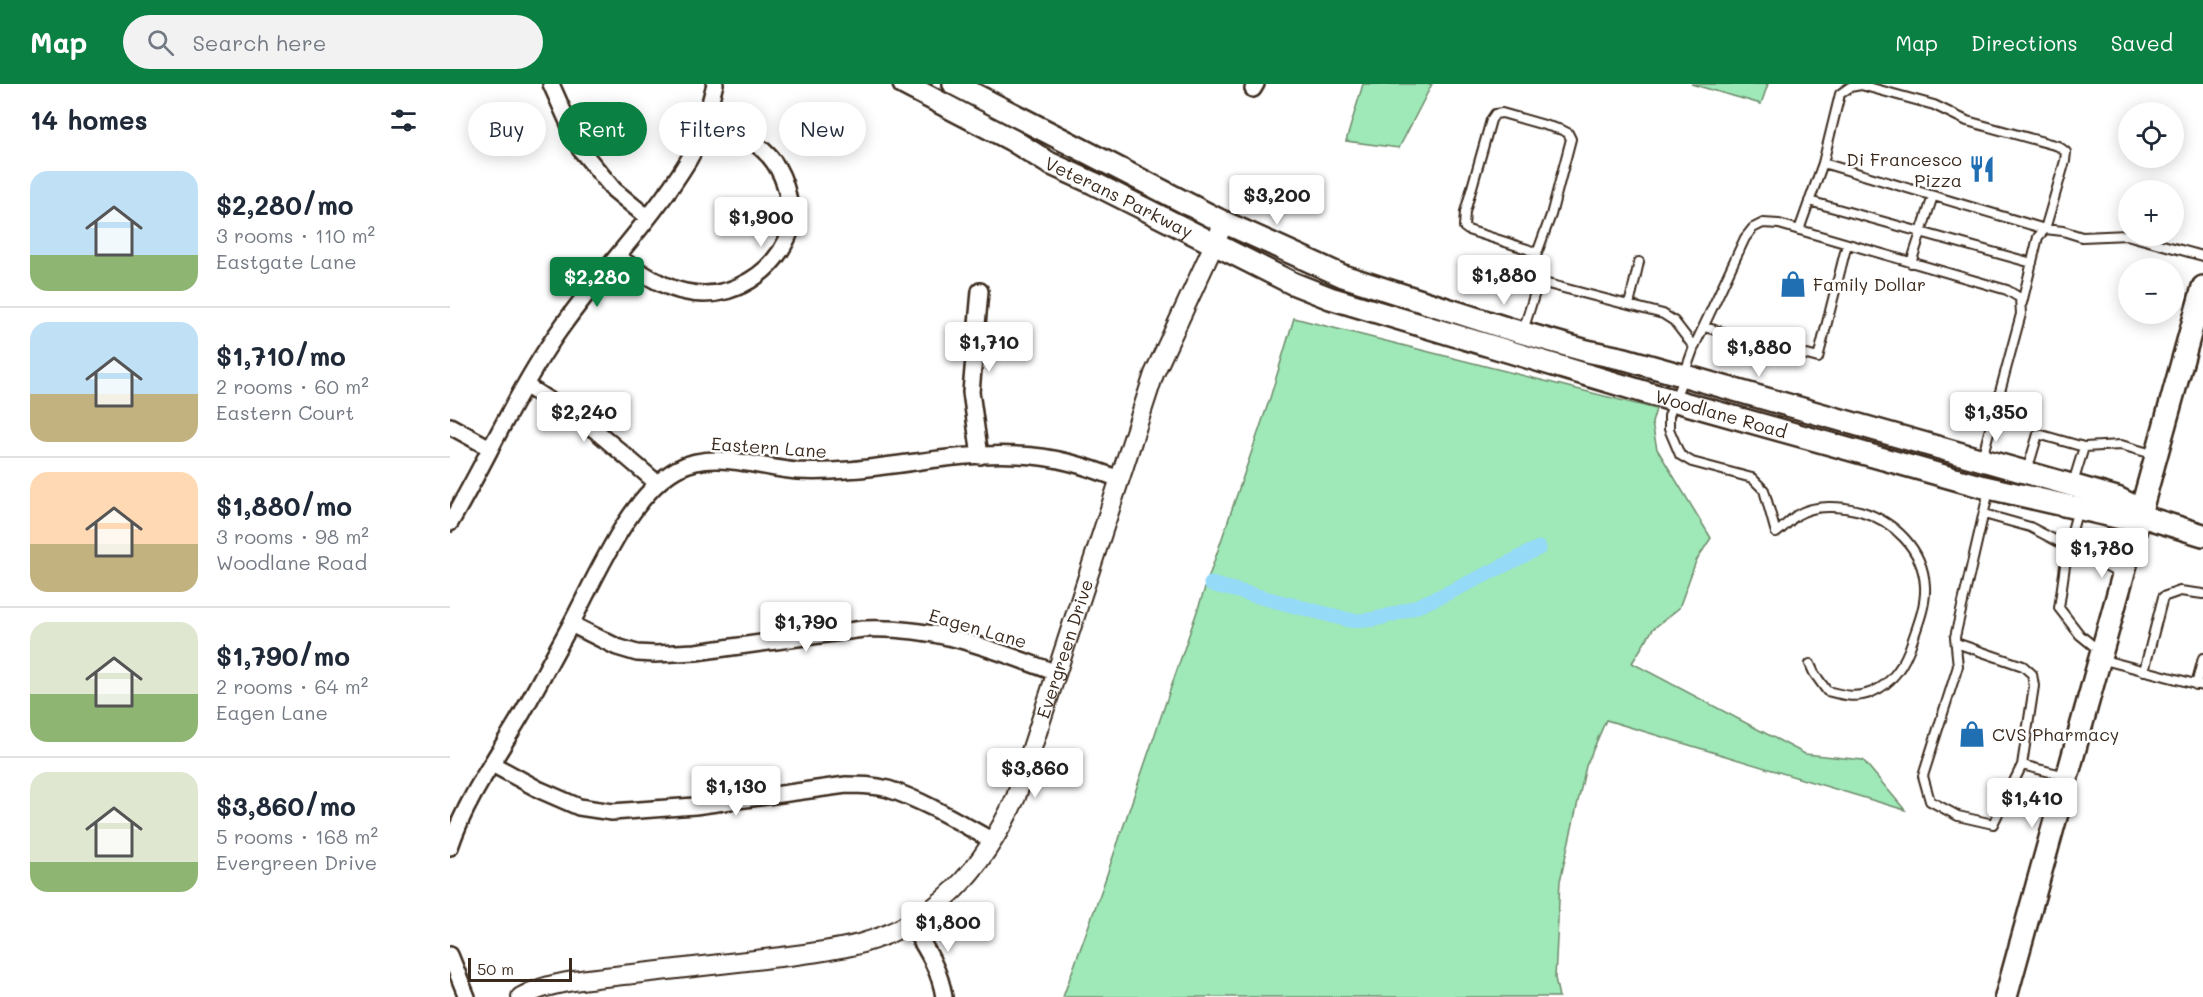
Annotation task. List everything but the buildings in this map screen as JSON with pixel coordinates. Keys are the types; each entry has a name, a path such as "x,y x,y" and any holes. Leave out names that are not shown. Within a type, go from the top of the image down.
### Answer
{"main road":[{"name":"Veterans Parkway","path":"904,84 1012,140 1049,163 1215,243 1253,265 1305,288"},
{"name":"Veterans Parkway","path":"954,84 1224,223 1314,264"},
{"name":"Woodlane Road","path":"1314,264 1385,291 1522,333 1684,376 2117,498 2129,504 2140,516"},
{"path":"2006,997 2157,455 2192,343 2203,287"},
{"name":"Woodlane Road","path":"1305,288 1405,322 1989,488 2121,518 2140,516 2203,536"}],"street":[{"path":"551,84 580,149 614,190 648,218"},
{"path":"710,102 715,84"},
{"path":"617,256 673,289 688,293 721,293 752,280 776,257 792,227 787,190 782,175 767,154"},
{"path":"450,523 525,385 561,328 648,218 690,156"},
{"name":"Evergreen Drive","path":"521,997 549,987 598,978 834,950 884,935 910,923 965,880 981,861 1016,797 1154,374 1224,223"},
{"path":"980,291 970,392 980,456"},
{"path":"525,385 595,430 657,483"},
{"path":"450,426 490,447"},
{"name":"Eastern Lane","path":"450,847 492,764 618,537 657,483 679,468 716,460 798,471 843,471 980,456 1019,455 1076,463 1119,478"},
{"name":"Eagen Lane","path":"571,624 616,647 655,654 696,652 862,629 926,631 984,646 1057,673"},
{"path":"492,764 540,790 579,807 612,812 695,806 846,785 867,785 888,789 993,841"},
{"path":"910,923 934,962 944,997"},
{"path":"450,955 467,997"}],"lane":[{"path":"1799,230 1823,163 1840,94 1850,87 1861,85 1934,105 1967,121 2058,146 2066,152 2065,161 2045,230 2038,237 2021,308"},
{"path":"1522,333 1537,286 1536,256 1551,214 1571,139 1568,133 1562,130 1502,113 1495,114 1491,120 1468,201 1463,220 1464,227 1527,249 1534,252 1536,256"},
{"path":"1823,163 2045,230 2063,231 2082,237 2118,235"},
{"path":"1911,263 1933,196"},
{"path":"1809,201 2032,263"},
{"path":"1810,664 1827,691 1851,697 1872,692 1895,676 1908,653 1923,608 1925,586 1921,566 1903,534 1870,514 1848,508 1826,507 1798,515 1776,533 1764,490 1752,478 1692,462 1680,455 1670,429 1670,416 1694,347 1740,247 1753,228 1763,223 1779,224 2007,290 2020,298 2021,314 1982,459"},
{"path":"1704,327 1818,358 1847,244"},
{"path":"2168,246 2203,256"},
{"path":"1629,305 1639,262"},
{"path":"1537,286 1544,283 1663,314 1674,321 1694,347"},
{"path":"2026,472 2038,434 2084,447 2121,445 2157,455"},
{"path":"2072,486 2084,447"},
{"path":"1956,643 2023,666 2032,674 2034,686 2022,765 1993,825 1958,816 1930,801 1923,777 1958,666 1955,637 1989,488"},
{"path":"2079,508 2068,545 2059,608 2080,635 2101,656 2144,671 2200,686 2203,658"},
{"path":"1984,514 2030,527 2123,575"},
{"path":"2144,671 2163,597 2180,591 2203,594"},
{"path":"2022,765 2068,776"}],"green space":[{"path":"1363,84 1432,84 1399,148 1346,141"},
{"path":"1691,84 1768,84 1761,104"},
{"path":"1294,318 1656,409 1652,423 1657,449 1711,538 1696,561 1679,608 1653,629 1632,663 1805,754 1863,760 1905,810 1606,720 1586,766 1560,881 1555,978 1559,997 1063,997 1270,398"}],"waterway":[{"path":"1211,584 1349,620 1368,620 1417,606 1472,582 1539,548"}],"place":[{"name":"Di Francesco Pizza","path":"1982,169"},
{"name":"Family Dollar","path":"1793,284"},
{"name":"CVS Pharmacy","path":"1972,734"}]}
